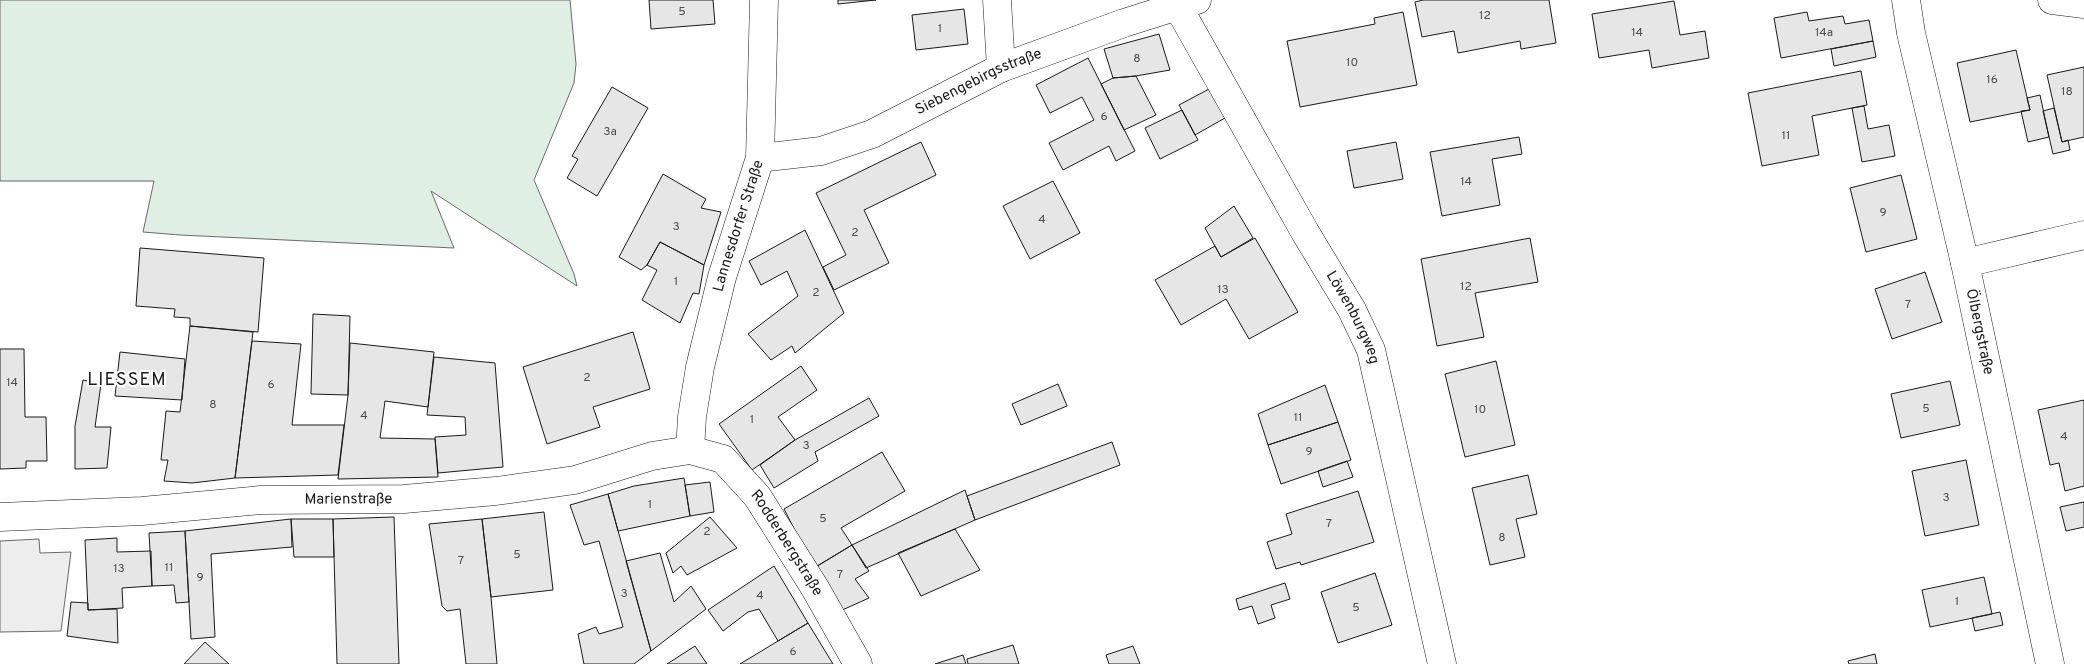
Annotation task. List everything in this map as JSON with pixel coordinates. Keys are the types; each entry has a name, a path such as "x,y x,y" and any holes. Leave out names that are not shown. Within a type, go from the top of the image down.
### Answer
{"street":[{"name":"Lannesdorfer Straße","path":"690,450 692,417 704,349 722,278 760,158 764,0"},
{"path":"997,0 1001,68"},
{"name":"Ölbergstraße","path":"1906,0 1965,263 2050,664"},
{"path":"2052,0 2084,4"},
{"name":"Siebengebirgsstraße","path":"760,158 821,151 872,134 1001,68 1187,2"},
{"name":"Löwenburgweg","path":"1187,2 1305,232 1352,310 1371,350 1442,664"},
{"path":"1965,263 2084,235"},
{"name":"Marienstraße","path":"0,517 142,511 261,500 404,499 496,491 575,480 652,456 690,450"},
{"name":"Rodderbergstraße","path":"690,450 723,459 757,496 815,588 858,664"}],"green space":[{"path":"0,0 570,0 576,64 574,83 534,180 574,274 577,286 431,191 454,248 143,232 154,181 0,181"}],"shaded area":[{"path":"39,539 40,553 71,552 61,631 0,632 0,541"}],"building":[{"path":"649,0 713,0 715,24 651,29"},
{"path":"838,0 876,0 838,4"},
{"path":"1423,0 1549,0 1556,43 1521,49 1520,41 1458,53 1454,31 1422,37 1415,2"},
{"path":"1674,1 1680,35 1705,31 1709,58 1652,68 1649,50 1599,58 1592,14"},
{"path":"964,9 968,44 916,50 912,15"},
{"path":"1403,12 1417,85 1300,107 1287,41 1375,24 1374,18"},
{"path":"1807,12 1809,21 1843,16 1845,24 1869,20 1873,41 1781,58 1774,18"},
{"path":"1159,34 1170,70 1113,78 1104,49"},
{"path":"1873,41 1876,57 1834,66 1831,49"},
{"path":"2016,50 2030,110 1970,122 1957,63"},
{"path":"1088,58 1135,151 1116,161 1109,146 1063,170 1049,143 1094,120 1082,97 1050,113 1036,85"},
{"path":"2084,67 2084,137 2062,142 2047,75"},
{"path":"1861,71 1867,105 1812,116 1819,155 1762,166 1748,93"},
{"path":"1136,76 1156,115 1124,130 1101,84 1113,78"},
{"path":"612,87 648,108 597,196 567,178 578,159 572,156"},
{"path":"1209,89 1225,118 1195,135 1179,105"},
{"path":"2040,95 2049,137 2028,142 2021,111 2030,110 2027,98"},
{"path":"1864,106 1868,129 1889,125 1895,156 1862,162 1852,108"},
{"path":"2054,108 2062,142 2068,140 2070,150 2053,154 2043,111"},
{"path":"1182,110 1198,140 1160,159 1145,128"},
{"path":"1519,137 1522,154 1492,159 1500,205 1442,216 1430,152"},
{"path":"921,142 936,175 864,210 889,263 834,290 823,267 846,255 816,193"},
{"path":"1396,142 1403,179 1354,188 1347,151"},
{"path":"663,174 706,199 701,208 721,212 704,265 660,242 647,265 641,270 619,257"},
{"path":"1901,175 1917,239 1866,252 1850,188"},
{"path":"1053,181 1080,233 1030,259 1003,206"},
{"path":"1234,206 1253,238 1221,257 1205,228"},
{"path":"805,230 844,313 795,353 792,346 771,360 748,334 798,296 787,271 761,285 749,261"},
{"path":"1255,238 1298,312 1249,339 1226,299 1181,325 1155,280 1215,246 1221,257"},
{"path":"1530,238 1538,282 1475,293 1484,337 1437,346 1421,259"},
{"path":"660,242 704,265 699,294 693,293 680,323 642,300 657,270 647,265"},
{"path":"140,248 264,258 258,332 190,326 190,318 174,317 175,309 136,306"},
{"path":"1925,272 1942,322 1892,339 1875,289"},
{"path":"313,314 350,316 348,395 311,394"},
{"path":"190,326 253,332 235,478 192,483 164,481 168,460 161,460 166,411 180,412"},
{"path":"633,332 650,389 593,407 600,427 547,444 523,367"},
{"path":"252,341 301,344 292,425 344,425 338,475 235,478"},
{"path":"350,343 434,352 428,407 385,401 380,438 435,439 438,477 338,479 348,395"},
{"path":"0,349 24,349 25,417 46,417 47,461 26,461 26,468 0,469"},
{"path":"120,352 185,359 182,400 115,396"},
{"path":"434,357 495,363 503,467 438,473 435,437 466,435 465,417 427,415"},
{"path":"1496,361 1515,445 1465,457 1445,374"},
{"path":"801,366 817,390 778,417 795,440 752,470 719,424"},
{"path":"83,380 101,384 95,427 111,427 107,468 75,469 75,426"},
{"path":"1950,381 1960,425 1901,438 1891,394"},
{"path":"1058,384 1067,406 1021,425 1012,404"},
{"path":"1325,385 1338,422 1268,445 1258,414"},
{"path":"869,398 879,416 815,452 818,461 774,488 760,465 795,440"},
{"path":"2084,400 2084,486 2065,491 2059,463 2050,465 2038,410"},
{"path":"1338,422 1351,460 1281,484 1268,445"},
{"path":"1112,442 1120,465 975,520 967,496"},
{"path":"882,452 905,491 841,528 852,545 814,568 784,509"},
{"path":"1966,460 1979,525 1925,536 1912,471"},
{"path":"1347,461 1353,477 1323,487 1318,471"},
{"path":"1528,475 1537,514 1516,519 1525,557 1490,565 1472,488"},
{"path":"684,478 690,516 618,531 608,494 634,486"},
{"path":"710,482 714,512 690,516 685,485"},
{"path":"965,490 975,520 866,568 852,545"},
{"path":"1358,491 1374,542 1301,565 1300,562 1276,569 1267,542 1292,534 1286,514"},
{"path":"608,494 651,651 634,664 584,664 578,634 596,627 599,634 623,627 599,541 584,545 570,505"},
{"path":"2084,502 2084,527 2066,531 2060,507"},
{"path":"544,512 553,590 491,597 482,519"},
{"path":"394,517 399,664 337,664 333,519"},
{"path":"710,517 737,548 687,575 681,566 673,573 666,553"},
{"path":"291,519 333,519 334,557 294,557"},
{"path":"291,519 292,547 211,554 215,637 191,639 185,531"},
{"path":"482,519 497,664 466,664 460,609 447,611 442,606 429,524"},
{"path":"955,529 980,570 921,596 898,553"},
{"path":"185,531 189,602 176,603 174,585 152,586 149,533"},
{"path":"117,538 117,552 151,551 152,586 122,588 123,608 88,610 85,540"},
{"path":"852,545 869,571 855,579 869,598 840,611 814,568"},
{"path":"660,553 674,602 691,586 706,609 651,651 626,561"},
{"path":"774,566 808,623 778,641 759,609 748,612 723,631 708,610"},
{"path":"1375,573 1392,625 1338,643 1321,592"},
{"path":"1984,577 1992,614 1930,627 1922,590"},
{"path":"1285,583 1290,599 1271,605 1275,618 1258,624 1252,606 1239,610 1236,599"},
{"path":"71,602 88,603 88,610 117,609 118,643 67,636"},
{"path":"2000,612 2003,625 1975,631 1972,618"},
{"path":"808,623 833,664 740,664 778,641"},
{"path":"205,642 229,664 184,664"},
{"path":"1013,645 1019,664 968,664 967,659"},
{"path":"695,646 707,664 667,664"},
{"path":"1133,646 1140,664 1109,664 1106,655"},
{"path":"1875,654 1877,664 1849,664 1848,661"},
{"path":"963,655 966,664 935,664"}],"district":[{"name":"LIESSEM","path":"127,380"}]}
